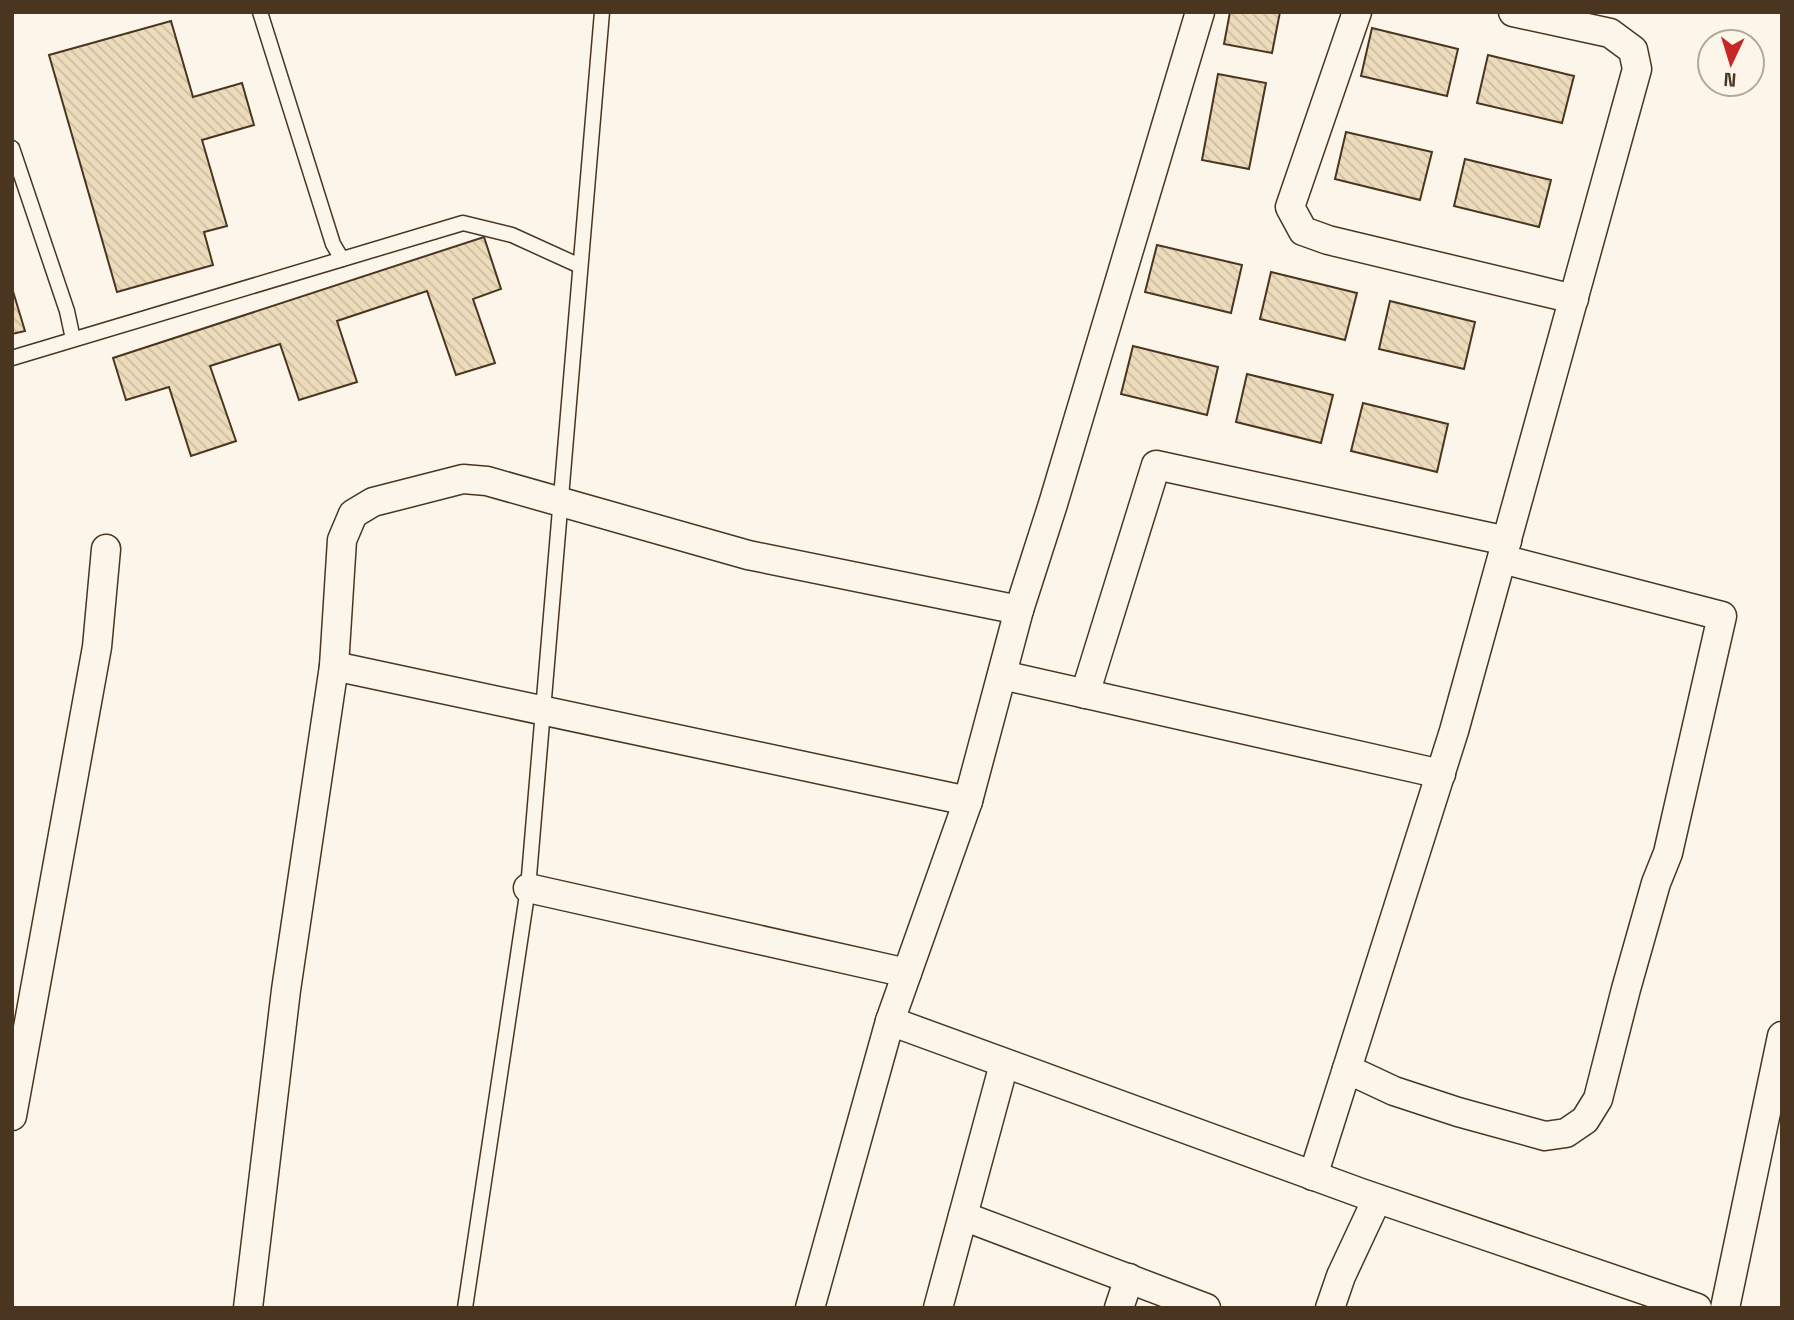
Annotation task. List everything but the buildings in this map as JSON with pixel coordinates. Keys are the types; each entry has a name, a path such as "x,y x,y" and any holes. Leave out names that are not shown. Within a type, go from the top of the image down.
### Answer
{"street":[{"path":"810,1308 890,1021 968,801 1019,610 1200,12"},
{"path":"1357,12 1290,207 1303,231 1328,240 1574,299"},
{"path":"1313,1176 1441,774 1637,69 1633,50 1609,33 1513,12"},
{"path":"1085,694 1156,465 1504,550 1722,616 1668,853 1656,883 1598,1099 1585,1120 1566,1133 1545,1136 1394,1091 1347,1069"},
{"path":"248,1308 286,990 334,666 342,540 353,514 373,502 463,479 487,481 748,555 1019,610"},
{"path":"12,1116 97,647 106,549"},
{"path":"334,666 968,801"},
{"path":"1002,675 1441,774"},
{"path":"528,888 907,973"},
{"path":"890,1021 1377,1199 1697,1308"},
{"path":"1725,1308 1782,1036"},
{"path":"938,1308 1004,1064"},
{"path":"1330,1308 1341,1276 1377,1199"},
{"path":"963,1216 1206,1308"},
{"path":"1119,1308 1129,1278"}],"lane":[{"path":"260,12 333,244 342,259"},
{"path":"465,1308 528,888 602,12"},
{"path":"12,148 67,311 73,339"},
{"path":"12,358 463,223 512,235 580,266"}]}
